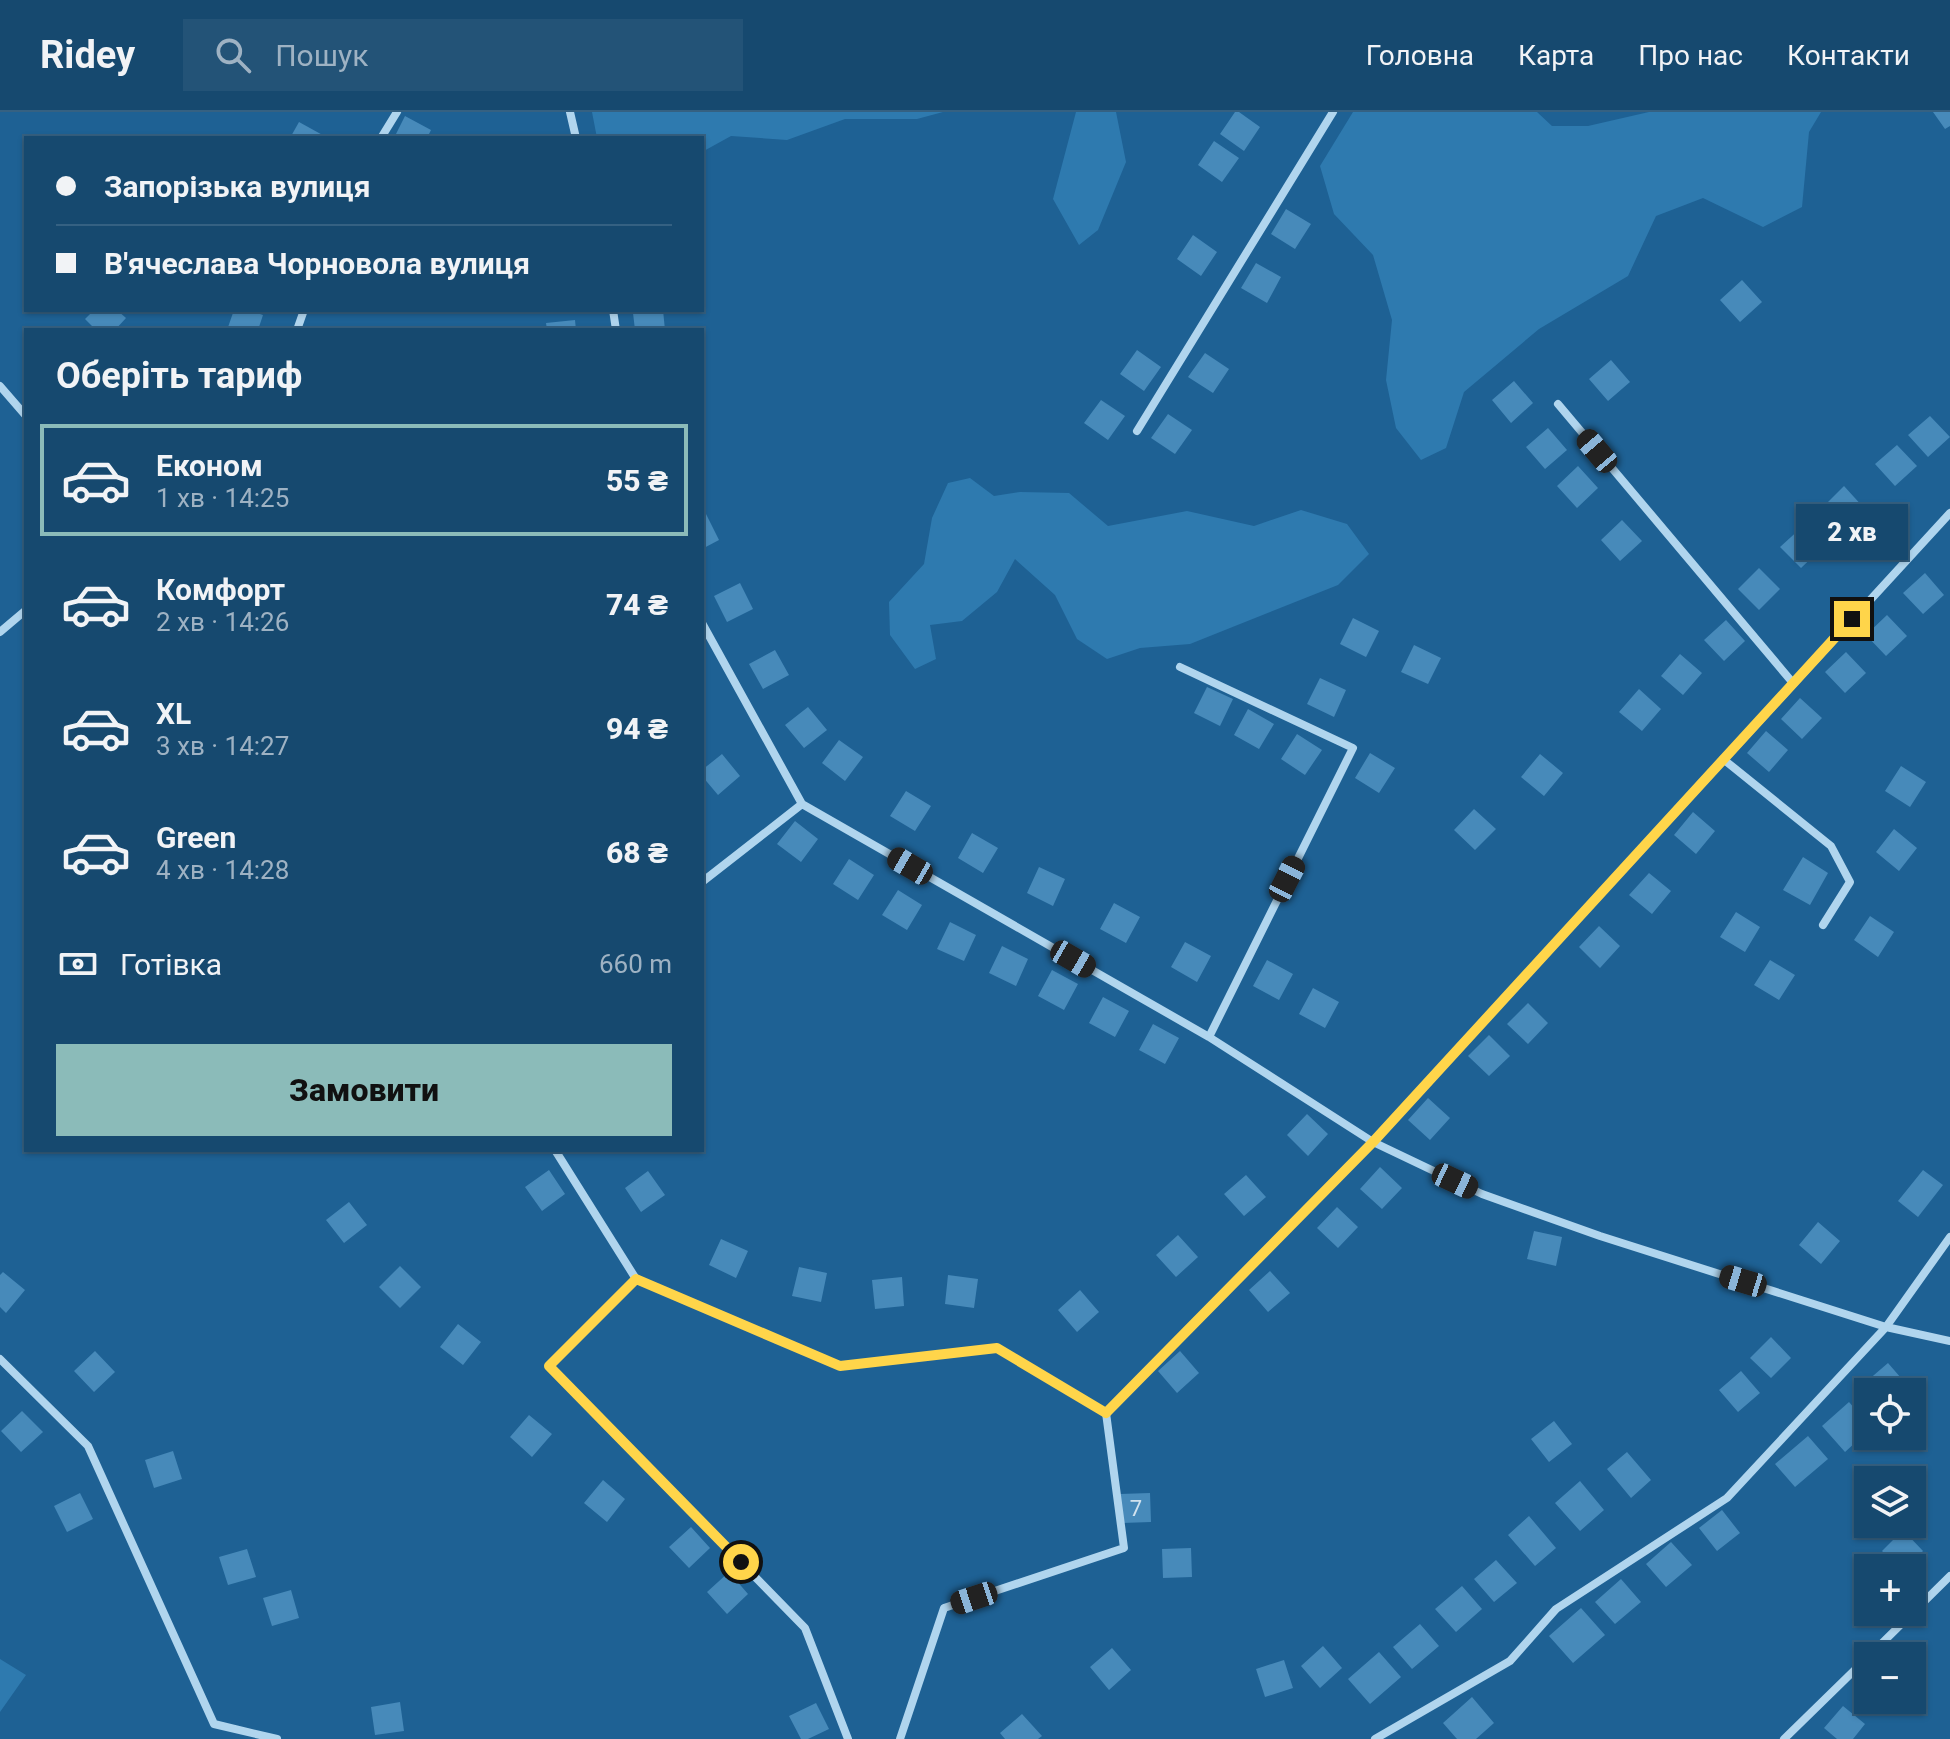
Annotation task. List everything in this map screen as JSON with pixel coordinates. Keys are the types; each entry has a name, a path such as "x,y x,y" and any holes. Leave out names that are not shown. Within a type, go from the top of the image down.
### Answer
{"street":[{"path":"382,136 397,112"},
{"path":"570,112 576,136"},
{"path":"1137,431 1333,112"},
{"path":"0,386 24,414"},
{"path":"1558,404 1793,683"},
{"path":"1106,1413 1373,1142 1950,513"},
{"path":"0,632 24,612"},
{"path":"704,627 802,804 1209,1037 1373,1142 1482,1194 1600,1236 1886,1327 1950,1341"},
{"path":"1180,667 1353,748 1209,1037"},
{"path":"1723,759 1831,846 1850,882 1823,925"},
{"path":"704,880 802,804"},
{"path":"556,1152 636,1279 840,1366 997,1348 1106,1413"},
{"path":"1375,1739 1510,1661 1556,1609 1727,1498 1886,1327 1950,1237"},
{"path":"636,1279 549,1366 805,1628 848,1739"},
{"path":"0,1359 88,1446 214,1724 277,1739"},
{"path":"900,1739 944,1608 1124,1548 1106,1413"},
{"path":"1882,1642 1950,1576"},
{"path":"1784,1739 1854,1670"}],"shaded area":[{"path":"592,112 943,112 917,119 845,119 787,140 731,136 704,151 704,136 597,136"},
{"path":"1076,112 1116,112 1126,162 1098,230 1079,245 1053,199"},
{"path":"1353,112 1537,112 1552,126 1588,126 1649,112 1821,112 1809,132 1802,207 1763,227 1703,198 1656,216 1628,276 1539,329 1464,392 1446,448 1421,460 1396,428 1386,380 1392,320 1373,255 1334,214 1320,166"},
{"path":"970,478 994,496 1020,492 1069,493 1108,526 1187,511 1254,526 1301,510 1347,524 1369,554 1338,585 1190,644 1140,648 1107,659 1077,639 1055,595 1015,559 997,592 962,621 930,625 936,659 915,669 890,635 889,602 924,564 932,518 948,483"},
{"path":"0,1659 26,1675 0,1712"}],"building":[{"path":"1235,112 1260,127 1244,151 1220,134"},
{"path":"1933,112 1950,112 1950,126 1945,129"},
{"path":"405,116 431,130 428,136 395,136"},
{"path":"299,122 324,136 291,136"},
{"path":"1214,141 1239,158 1222,182 1198,165"},
{"path":"1286,209 1311,224 1295,249 1271,234"},
{"path":"1193,235 1217,252 1201,276 1177,259"},
{"path":"1256,263 1281,277 1267,303 1241,288"},
{"path":"1742,280 1762,302 1740,322 1720,300"},
{"path":"92,312 119,312 126,318 117,328 94,328 85,319"},
{"path":"233,312 263,315 259,328 228,328"},
{"path":"663,312 665,328 635,328 633,313"},
{"path":"575,320 576,328 547,328 546,323"},
{"path":"1137,350 1161,367 1144,391 1120,374"},
{"path":"1205,353 1229,369 1213,393 1188,377"},
{"path":"1611,360 1630,382 1608,401 1589,379"},
{"path":"1514,381 1533,403 1511,423 1492,400"},
{"path":"1101,400 1125,416 1108,440 1084,423"},
{"path":"1168,414 1192,430 1175,454 1151,438"},
{"path":"1930,416 1950,437 1928,457 1908,435"},
{"path":"1548,428 1567,450 1545,469 1526,447"},
{"path":"1897,445 1917,466 1895,486 1875,464"},
{"path":"1578,466 1598,488 1577,508 1557,486"},
{"path":"1844,486 1864,508 1843,528 1823,507"},
{"path":"704,515 719,540 704,548"},
{"path":"1622,520 1642,541 1620,561 1601,540"},
{"path":"1802,527 1822,548 1801,568 1780,547"},
{"path":"1759,568 1780,589 1759,610 1738,589"},
{"path":"1925,573 1944,595 1923,614 1903,593"},
{"path":"740,583 753,609 727,622 714,596"},
{"path":"1887,615 1907,636 1886,656 1866,635"},
{"path":"1353,618 1379,631 1366,657 1340,644"},
{"path":"1726,620 1745,641 1724,661 1704,640"},
{"path":"1414,645 1441,658 1428,684 1401,672"},
{"path":"775,650 789,675 763,689 749,664"},
{"path":"1846,652 1866,673 1845,693 1825,672"},
{"path":"1680,654 1702,673 1683,695 1661,676"},
{"path":"1320,678 1346,690 1334,717 1307,704"},
{"path":"1207,687 1233,699 1220,726 1194,713"},
{"path":"1639,689 1661,709 1642,731 1619,712"},
{"path":"1800,698 1822,718 1802,739 1781,719"},
{"path":"808,707 827,730 804,748 785,725"},
{"path":"1248,709 1274,724 1259,749 1234,735"},
{"path":"1766,731 1788,750 1769,772 1747,753"},
{"path":"1297,734 1322,750 1305,775 1281,759"},
{"path":"839,740 863,757 845,781 822,763"},
{"path":"1370,753 1395,768 1379,793 1355,778"},
{"path":"722,754 740,776 718,795 704,778 704,768"},
{"path":"1540,754 1563,773 1544,796 1521,777"},
{"path":"1901,766 1926,782 1910,807 1885,791"},
{"path":"906,791 931,806 915,831 890,816"},
{"path":"1474,809 1496,829 1475,850 1454,830"},
{"path":"1693,812 1715,831 1696,854 1674,835"},
{"path":"795,821 818,839 801,862 777,844"},
{"path":"1894,829 1917,848 1899,871 1876,852"},
{"path":"972,833 998,848 983,873 958,858"},
{"path":"1803,857 1828,873 1810,905 1783,890"},
{"path":"849,859 874,875 858,900 833,884"},
{"path":"1039,867 1065,879 1053,906 1027,893"},
{"path":"1649,873 1671,891 1652,914 1629,895"},
{"path":"898,890 922,905 907,930 882,915"},
{"path":"1114,903 1140,917 1126,943 1100,929"},
{"path":"1736,912 1760,927 1745,952 1720,937"},
{"path":"1870,916 1894,932 1878,957 1854,940"},
{"path":"950,922 976,935 964,961 937,949"},
{"path":"1599,926 1620,946 1600,968 1579,947"},
{"path":"1185,942 1211,956 1197,982 1171,967"},
{"path":"1002,946 1028,959 1016,986 989,973"},
{"path":"1267,960 1293,974 1279,1000 1253,986"},
{"path":"1770,960 1795,975 1779,1000 1754,985"},
{"path":"1052,970 1078,984 1064,1010 1038,996"},
{"path":"1313,988 1339,1002 1325,1028 1299,1014"},
{"path":"1103,997 1129,1011 1115,1037 1089,1023"},
{"path":"1528,1003 1548,1023 1528,1044 1507,1024"},
{"path":"1153,1024 1179,1038 1165,1064 1139,1050"},
{"path":"1489,1035 1510,1056 1489,1076 1468,1056"},
{"path":"1428,1098 1450,1118 1430,1140 1408,1120"},
{"path":"1307,1114 1328,1134 1308,1156 1287,1135"},
{"path":"1380,1167 1402,1188 1382,1209 1360,1189"},
{"path":"549,1170 565,1194 542,1211 525,1187"},
{"path":"1923,1170 1943,1185 1918,1217 1898,1201"},
{"path":"648,1171 665,1195 641,1212 625,1188"},
{"path":"1246,1175 1266,1197 1244,1216 1224,1194"},
{"path":"349,1202 367,1225 344,1243 326,1220"},
{"path":"1337,1207 1358,1227 1338,1248 1317,1228"},
{"path":"1818,1222 1840,1241 1821,1264 1799,1245"},
{"path":"1534,1231 1562,1237 1556,1266 1527,1259"},
{"path":"1178,1235 1198,1257 1176,1277 1156,1255"},
{"path":"721,1239 748,1251 736,1278 709,1265"},
{"path":"400,1266 421,1287 400,1308 379,1287"},
{"path":"799,1267 827,1273 821,1302 792,1296"},
{"path":"1270,1271 1290,1293 1268,1312 1249,1290"},
{"path":"3,1272 25,1290 6,1313 0,1307 0,1275"},
{"path":"948,1275 978,1279 974,1308 945,1304"},
{"path":"902,1277 904,1306 875,1309 872,1280"},
{"path":"1080,1290 1099,1312 1077,1332 1058,1310"},
{"path":"458,1324 481,1342 463,1365 440,1347"},
{"path":"1771,1337 1791,1358 1771,1378 1750,1358"},
{"path":"95,1351 115,1372 94,1392 74,1371"},
{"path":"1180,1351 1199,1373 1177,1393 1158,1371"},
{"path":"1888,1363 1901,1378 1870,1378"},
{"path":"1741,1371 1760,1393 1738,1412 1719,1390"},
{"path":"1849,1402 1854,1408 1854,1444 1845,1452 1822,1426"},
{"path":"22,1411 43,1432 21,1452 1,1431"},
{"path":"529,1415 552,1434 532,1457 510,1437"},
{"path":"1554,1421 1572,1444 1549,1462 1531,1439"},
{"path":"1808,1436 1828,1459 1795,1487 1775,1464"},
{"path":"173,1451 182,1479 154,1488 145,1460"},
{"path":"1627,1452 1651,1480 1631,1498 1607,1469"},
{"path":"603,1480 625,1499 607,1522 584,1503"},
{"path":"1580,1481 1604,1510 1580,1531 1555,1503"},
{"path":"80,1493 93,1519 67,1532 54,1506"},
{"path":"1150,1493 1151,1522 1122,1523 1120,1494"},
{"path":"1722,1510 1740,1533 1717,1551 1699,1528"},
{"path":"1529,1516 1556,1548 1535,1566 1508,1535"},
{"path":"691,1527 710,1548 689,1568 669,1547"},
{"path":"1895,1538 1911,1538 1923,1551 1920,1554 1885,1554 1882,1551"},
{"path":"1671,1542 1692,1565 1666,1587 1646,1564"},
{"path":"1191,1548 1192,1577 1163,1578 1162,1549"},
{"path":"247,1549 256,1577 228,1585 219,1557"},
{"path":"1496,1560 1517,1583 1494,1602 1474,1579"},
{"path":"729,1572 748,1594 727,1614 707,1592"},
{"path":"1621,1579 1641,1602 1615,1624 1595,1602"},
{"path":"1462,1586 1482,1609 1456,1632 1435,1609"},
{"path":"291,1590 299,1618 272,1626 263,1598"},
{"path":"1581,1608 1605,1635 1573,1663 1549,1636"},
{"path":"1420,1624 1439,1646 1412,1669 1393,1647"},
{"path":"1323,1646 1342,1668 1320,1688 1301,1666"},
{"path":"1112,1648 1131,1670 1109,1690 1090,1667"},
{"path":"1379,1652 1401,1677 1370,1704 1348,1679"},
{"path":"1284,1660 1293,1688 1265,1697 1256,1669"},
{"path":"1472,1697 1494,1723 1476,1739 1457,1739 1443,1723"},
{"path":"400,1702 404,1731 375,1735 371,1707"},
{"path":"816,1703 829,1729 801,1739 789,1716"},
{"path":"1843,1706 1865,1724 1853,1739 1837,1739 1824,1728"},
{"path":"1022,1714 1042,1736 1038,1739 1005,1739 1000,1733"}],"route":[{"path":"741,1562 549,1366 636,1279 840,1366 997,1348 1106,1413 1373,1142 1852,619"}]}
